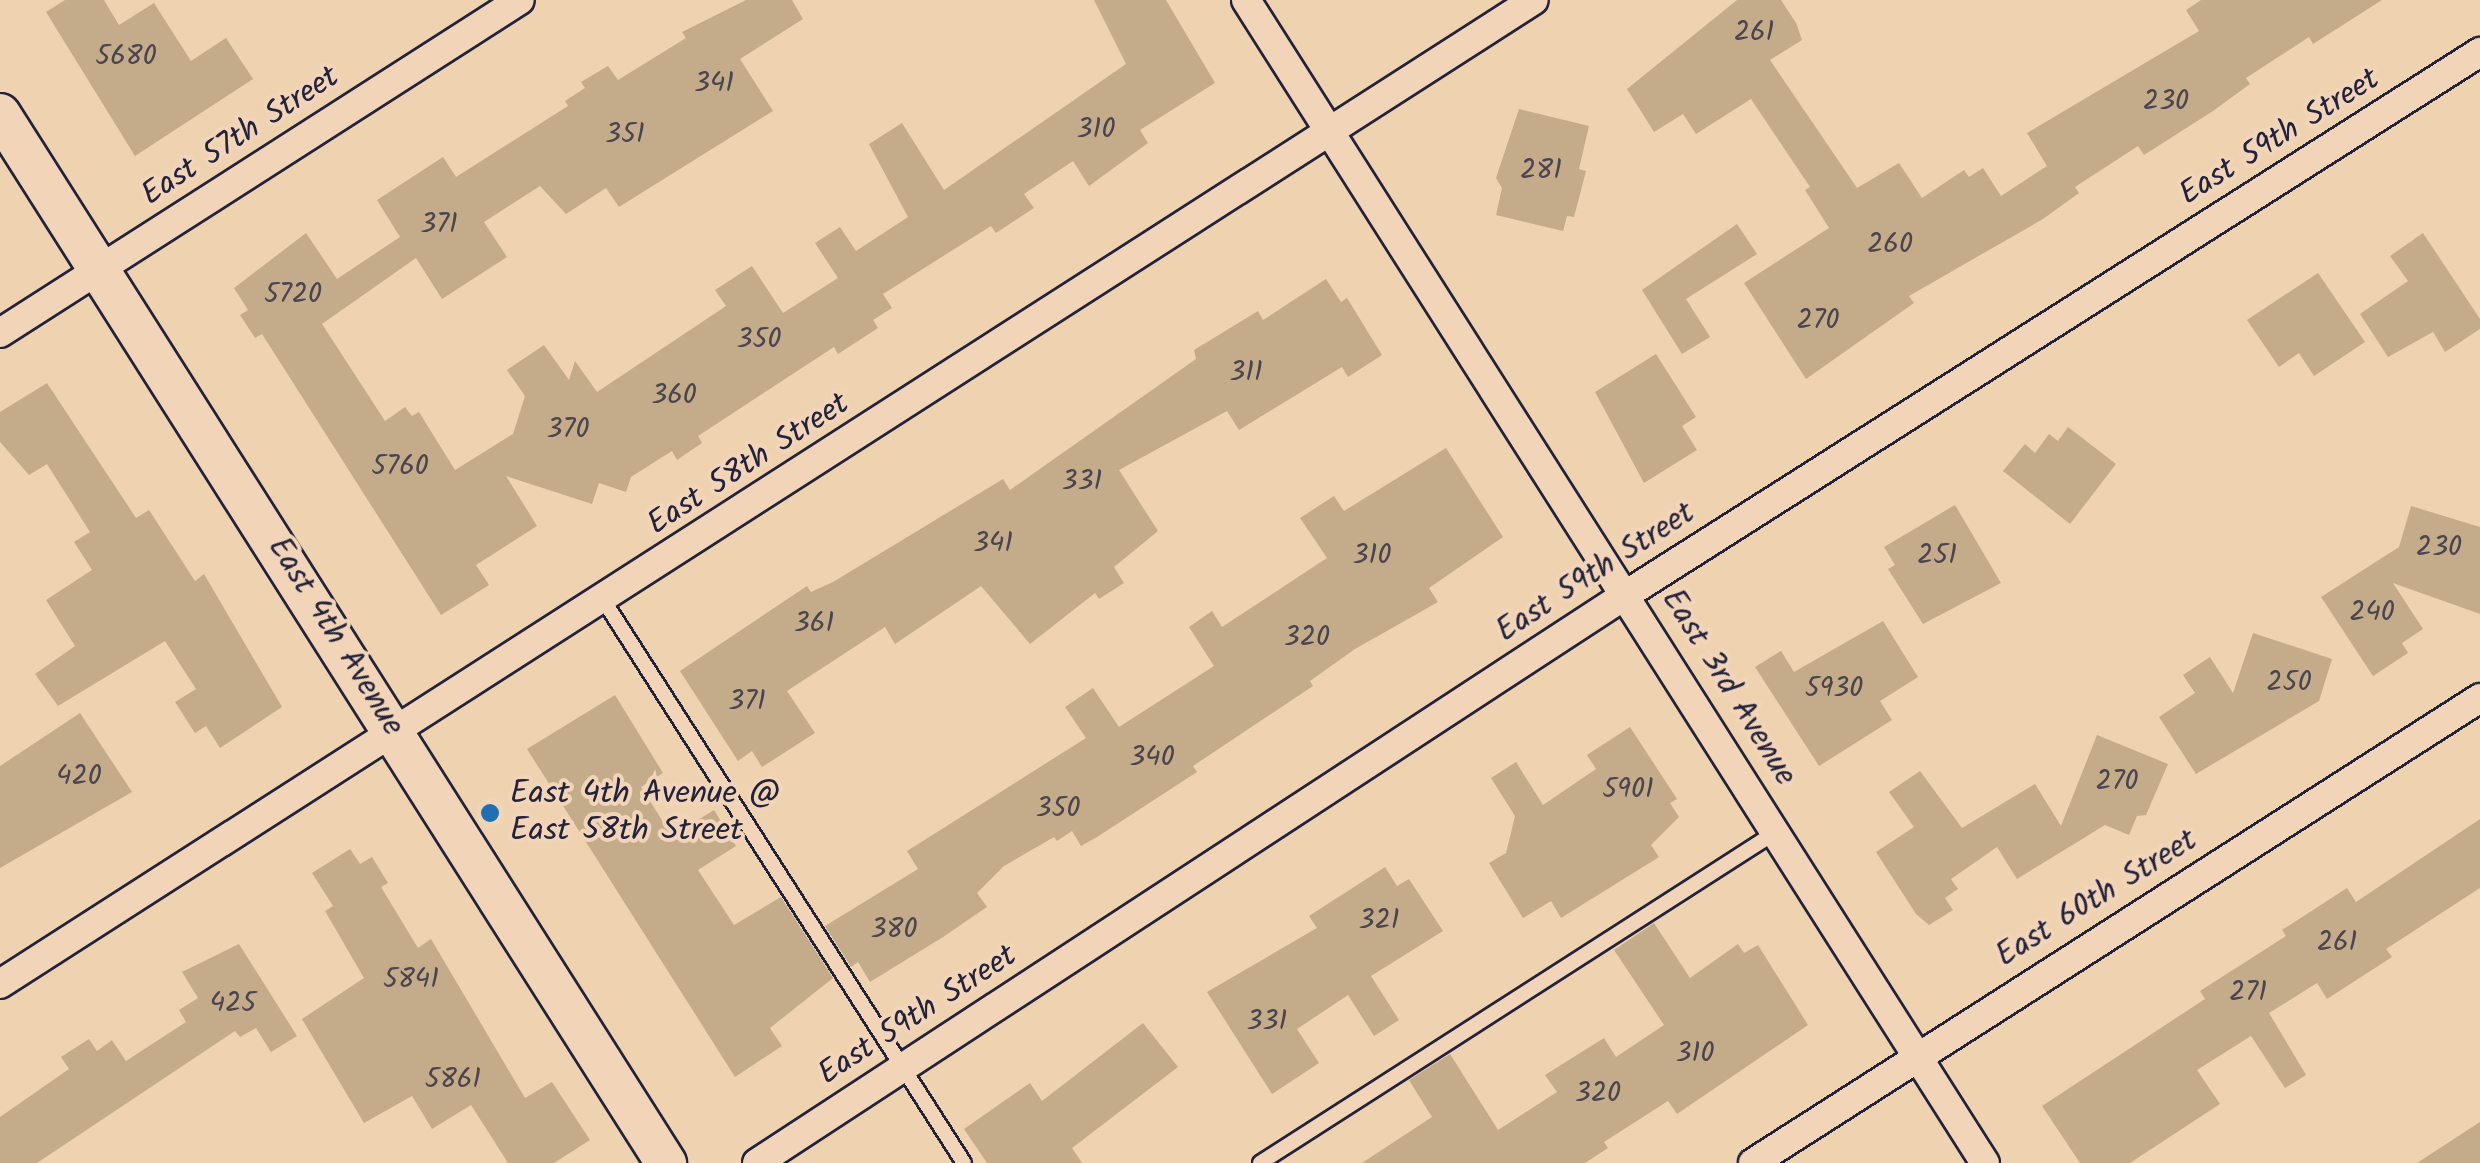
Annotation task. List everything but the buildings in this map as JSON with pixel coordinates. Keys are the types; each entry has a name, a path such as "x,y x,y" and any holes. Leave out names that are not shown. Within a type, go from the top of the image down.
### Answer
{"main road":[{"name":"East 4th Avenue","path":"0,114 666,1163"}],"street":[{"name":"East 57th Street","path":"0,333 520,0"},
{"name":"East 3rd Avenue","path":"1246,0 1627,594 1985,1163"},
{"name":"East 58th Street","path":"0,984 397,735 1534,0"},
{"name":"East 59th Street","path":"757,1163 1627,594 2480,52"},
{"name":"East 60th Street","path":"1752,1163 2480,698"}],"lane":[{"path":"604,601 964,1163"},
{"path":"1260,1163 1776,832"}],"place":[{"name":"East 4th Avenue @ East 58th Street","path":"490,813"}]}
